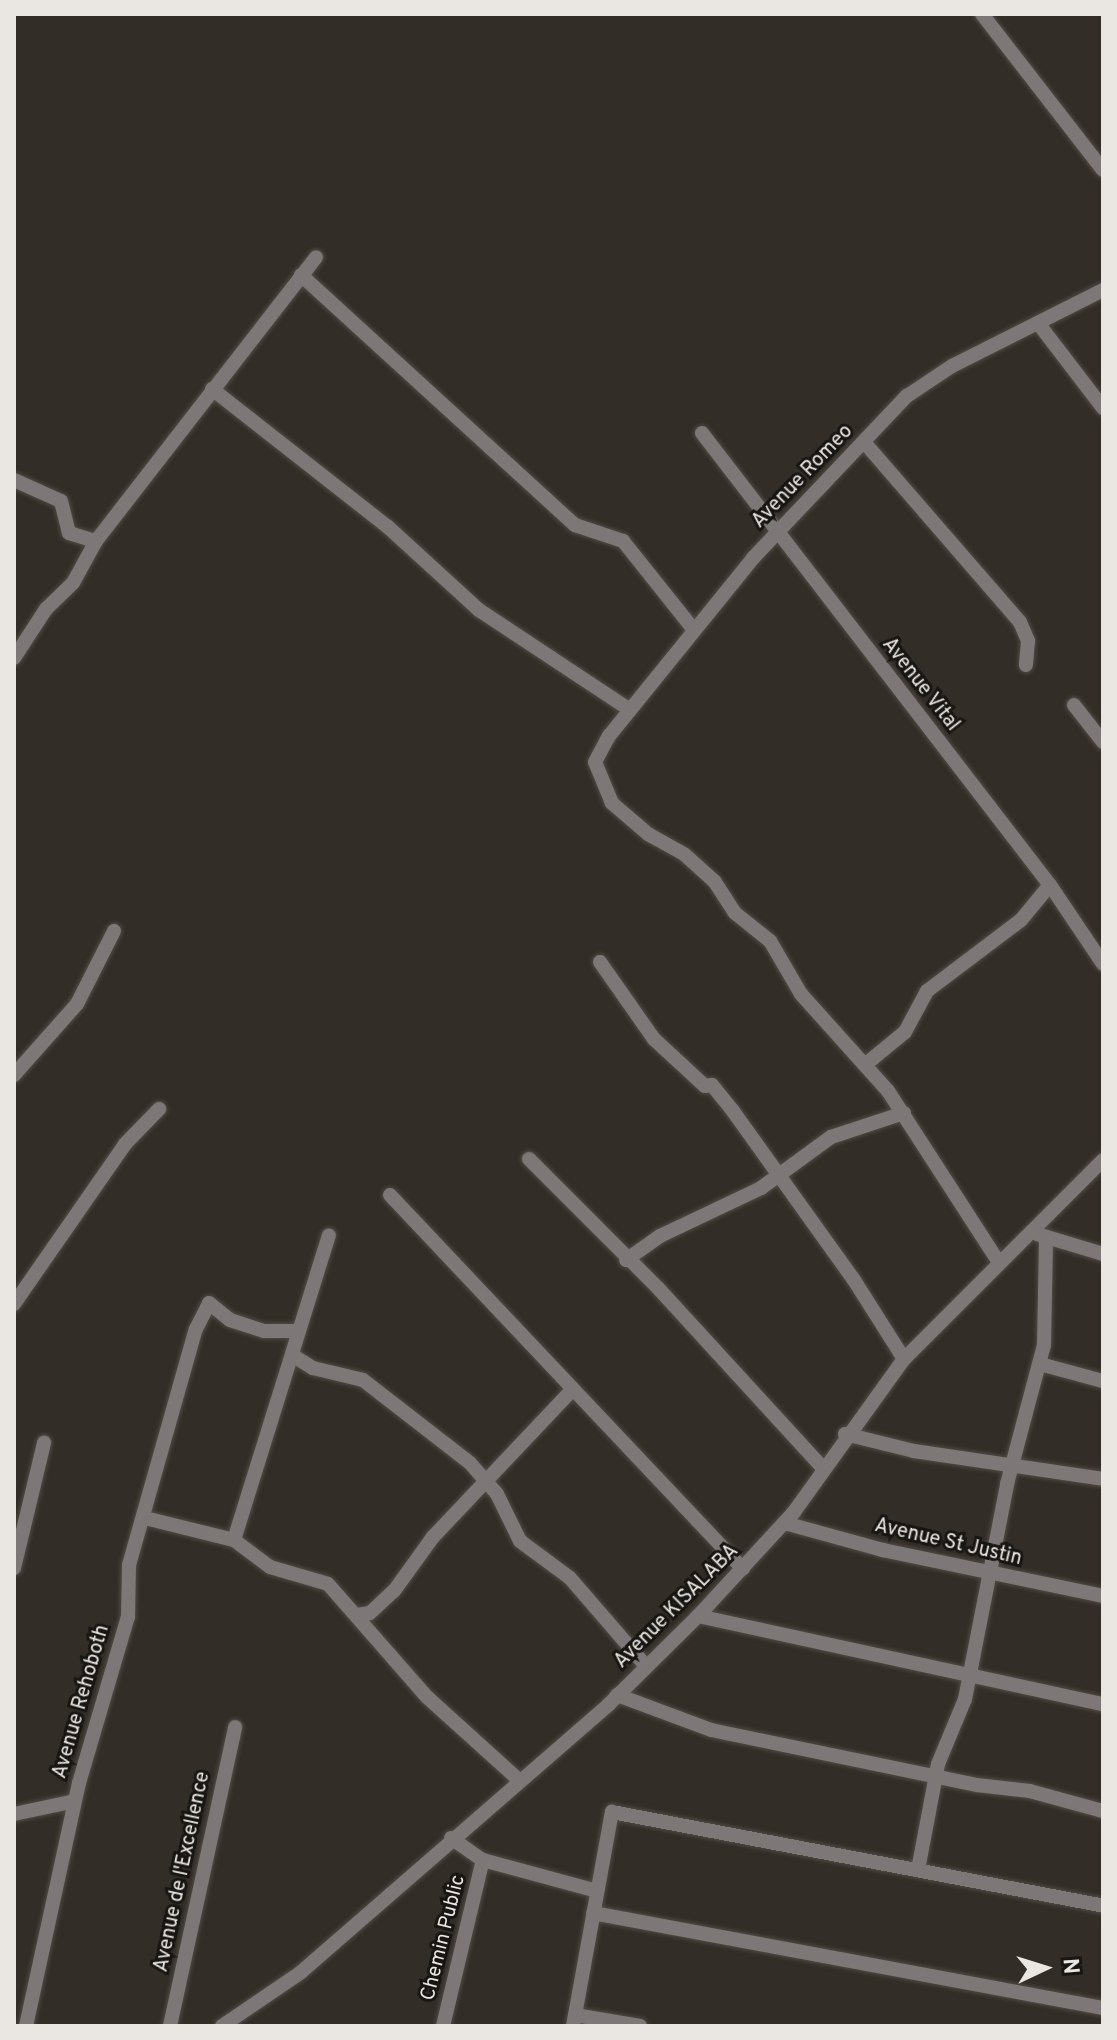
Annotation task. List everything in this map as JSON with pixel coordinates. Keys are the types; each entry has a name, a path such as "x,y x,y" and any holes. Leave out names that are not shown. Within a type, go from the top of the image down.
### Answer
{"street":[{"path":"982,14 1103,170"},
{"path":"14,658 46,609 73,583 96,541 316,257"},
{"path":"301,275 575,525 623,541 694,630"},
{"name":"Avenue Romeo","path":"866,1064 836,1038 817,1007 801,994 770,941 735,913 714,881 612,803 595,762 630,710 694,630 777,534 907,396 952,366 1103,290"},
{"path":"1038,323 1103,408"},
{"path":"212,389 388,527 479,610 630,710"},
{"name":"Avenue Vital","path":"702,433 1050,885 1103,964"},
{"path":"864,442 1020,622 1028,641 1026,665"},
{"path":"14,480 61,501 69,533 96,541"},
{"path":"1074,705 1103,742"},
{"path":"998,1261 904,1113 866,1064 909,1028 927,991 1021,920 1050,885"},
{"path":"14,1075 77,1004 114,931"},
{"path":"600,962 654,1039 705,1086 712,1085 780,1175 904,1359"},
{"path":"14,1304 125,1144 159,1109"},
{"path":"626,1260 660,1236 748,1195 831,1137 904,1113"},
{"path":"529,1159 822,1467"},
{"name":"Avenue KISALABA","path":"222,2026 300,1973 617,1695 698,1616 785,1523 845,1434 904,1359 965,1302 998,1261 1103,1160"},
{"path":"390,1195 743,1569"},
{"path":"1029,1231 1103,1254"},
{"path":"234,1540 329,1235"},
{"path":"918,1870 937,1774 956,1730 1012,1464 1040,1364 1047,1320 1046,1237"},
{"name":"Avenue Rehoboth","path":"26,2026 75,1801 128,1617 129,1565 145,1518 159,1454 209,1303 230,1320 264,1331 299,1331"},
{"path":"292,1355 313,1368 363,1380 470,1463 483,1482 497,1494 520,1541 570,1578 646,1666"},
{"path":"1040,1364 1103,1381"},
{"path":"357,1615 370,1613 394,1591 483,1482 572,1390"},
{"path":"845,1434 1103,1479"},
{"path":"14,1568 44,1443"},
{"path":"145,1518 234,1540 270,1567 328,1584 427,1697 519,1780"},
{"name":"Avenue St Justin","path":"785,1523 989,1573 1103,1596"},
{"path":"698,1616 1103,1704"},
{"path":"617,1695 711,1730 937,1774 1103,1811"},
{"name":"Avenue de l'Excellence","path":"170,2026 235,1727"},
{"path":"14,1814 75,1801"},
{"path":"640,2026 574,2020 612,1812 1103,1906"},
{"path":"451,1838 483,1860 597,1891"},
{"name":"Chemin Public","path":"443,2026 483,1860"},
{"path":"593,1913 1103,2008"}]}
